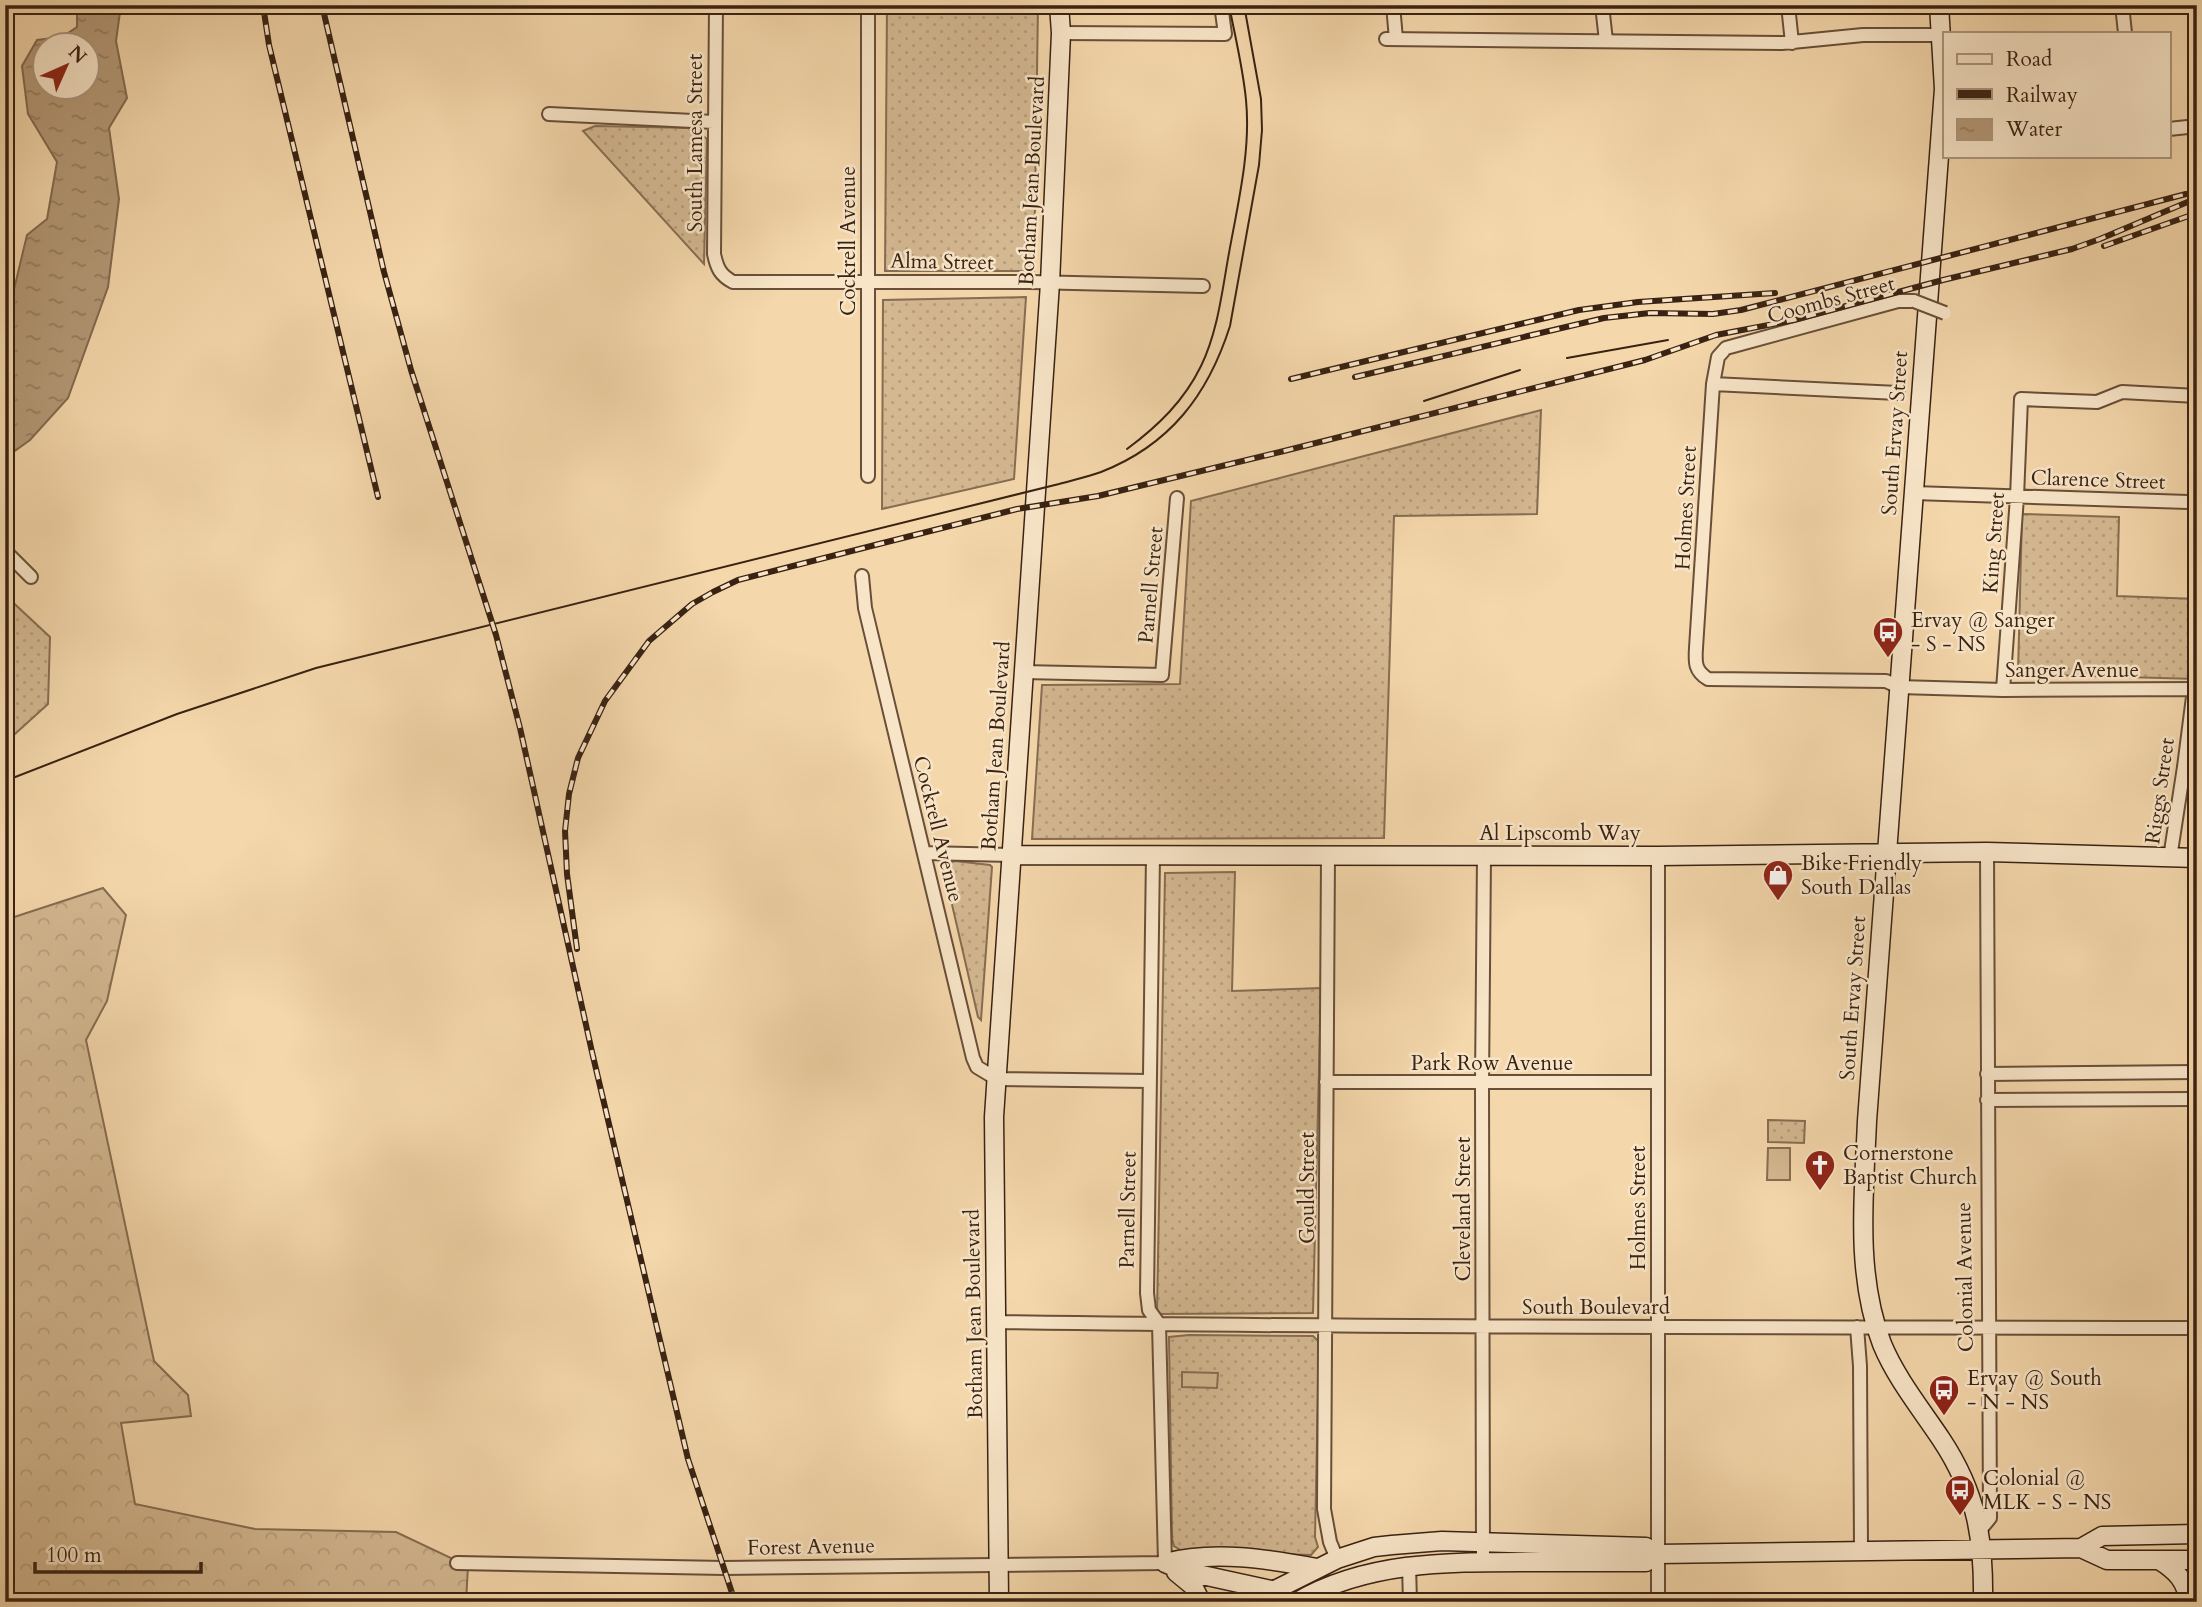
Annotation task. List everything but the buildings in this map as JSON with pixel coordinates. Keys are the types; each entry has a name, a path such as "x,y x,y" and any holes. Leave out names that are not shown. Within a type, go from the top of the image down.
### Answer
{"main road":[{"name":"Botham Jean Boulevard","path":"1000,1564 994,1117 1050,283 1061,33 1059,5"},
{"name":"South Ervay Street","path":"1939,5 1943,62"},
{"name":"South Ervay Street","path":"1943,102 1886,853 1865,1162 1864,1253 1868,1291 1884,1348 1956,1464 1966,1485 1980,1530 1982,1549"},
{"name":"Al Lipscomb Way","path":"1011,855 1658,856 1987,852 2197,858"},
{"path":"2081,1548 2102,1536 2197,1534"},
{"path":"1258,1602 1337,1559 1374,1547 1415,1542 1646,1546 1658,1553 2081,1548 2107,1560 2197,1560"},
{"path":"1982,1549 1983,1602"},
{"path":"1165,1563 1195,1574 1260,1588 1273,1596 1299,1601 1349,1578 1394,1567 1483,1562 1646,1562 1658,1553"},
{"path":"1165,1563 1210,1556 1317,1568"},
{"path":"1240,1558 1262,1573 1273,1596"},
{"path":"2160,1560 2180,1576 2189,1602"},
{"path":"1165,1563 1193,1586 1201,1602"},
{"path":"999,1602 1000,1564"}],"street":[{"name":"South Lamesa Street","path":"716,5 714,254 718,269 724,277"},
{"name":"Cockrell Avenue","path":"868,5 868,476"},
{"path":"1061,33 1225,34 1220,5"},
{"path":"1393,5 1391,39 1792,43 1852,36 1942,35"},
{"path":"1602,5 1606,41"},
{"path":"1788,5 1792,43"},
{"path":"2122,5 2125,32"},
{"path":"549,114 714,122"},
{"path":"2170,129 2197,125"},
{"name":"Alma Street","path":"724,277 733,282 867,281 1203,286"},
{"name":"Coombs Street","path":"1726,348 1898,301 1914,301 1945,313"},
{"name":"Holmes Street","path":"1699,673 1695,663 1713,383 1718,357 1726,348"},
{"path":"1713,383 1898,393"},
{"name":"King Street","path":"2003,690 2021,400 2097,402 2122,392 2197,396"},
{"name":"Clarence Street","path":"1914,493 2197,504"},
{"name":"Parnell Street","path":"1023,672 1163,675 1178,498"},
{"path":"5,551 31,577"},
{"name":"Cockrell Avenue","path":"862,576 865,608 974,1058 977,1068 997,1079"},
{"name":"Sanger Avenue","path":"1699,673 1709,679 1886,681 1899,687 2003,690 2195,689"},
{"name":"Riggs Street","path":"2170,858 2195,689"},
{"name":"Colonial Avenue","path":"1980,1530 1990,1518 1987,852"},
{"name":"Al Lipscomb Way","path":"924,853 1011,855"},
{"name":"Parnell Street","path":"1153,855 1147,1293 1149,1310 1159,1325 1165,1563"},
{"name":"Gould Street","path":"1328,855 1325,1522 1337,1559"},
{"name":"Cleveland Street","path":"1483,1562 1484,855"},
{"name":"Holmes Street","path":"1658,856 1658,1602"},
{"path":"1987,1074 2197,1072"},
{"path":"997,1079 1149,1081"},
{"name":"Park Row Avenue","path":"1326,1082 1657,1082"},
{"path":"1987,1100 2197,1099"},
{"name":"South Boulevard","path":"996,1322 1326,1326 2197,1328"},
{"path":"1857,1327 1860,1366 1861,1551"},
{"name":"Forest Avenue","path":"457,1563 724,1568 1165,1563"},
{"path":"1409,1566 1410,1602"}],"green space":[{"path":"887,5 1038,5 1034,271 885,271"},
{"path":"595,126 693,128 707,139 704,264 583,131"},
{"path":"1026,297 1014,479 882,509 883,300"},
{"path":"1541,410 1537,514 1394,516 1384,838 1032,839 1042,685 1180,684 1191,501"},
{"path":"2022,514 2119,517 2117,596 2197,599 2197,679 2018,674"},
{"path":"5,595 50,637 48,704 5,743"},
{"path":"955,861 992,867 981,1020 978,1017 944,870 948,863"},
{"path":"1235,872 1232,991 1321,988 1313,1313 1157,1314 1165,873"},
{"path":"103,888 126,915 107,1001 86,1040 154,1361 188,1395 191,1416 121,1423 135,1504 255,1529 396,1532 468,1566 466,1602 5,1602 5,920"},
{"path":"1768,1120 1805,1121 1804,1143 1768,1142"},
{"path":"1768,1148 1790,1148 1790,1180 1767,1180"},
{"path":"1313,1336 1319,1342 1315,1537 1318,1547 1311,1555 1182,1551 1174,1546 1169,1337"},
{"path":"1182,1372 1218,1373 1217,1388 1182,1387"}],"water":[{"path":"77,5 121,5 116,41 127,98 109,128 119,199 108,287 68,398 30,440 5,458 5,327 27,235 47,219 57,162 28,114 22,66 32,49 32,102 102,102 102,32 70,32 77,27"}],"tram line":[{"path":"1127,449 1160,422 1194,379 1207,353 1222,296 1240,196 1247,138 1245,88 1229,5"},
{"path":"5,781 177,714 316,668 1059,484 1101,472 1147,448 1183,415 1198,395 1221,351 1230,326 1259,165 1262,130 1261,99 1244,5"},
{"path":"1567,358 1668,340"},
{"path":"1424,401 1520,370"}],"railway":[{"path":"263,5 269,45 378,497"},
{"path":"322,5 384,272 411,370 496,635 520,728 592,1052 688,1459 735,1602"},
{"path":"1355,377 1604,318 1650,313 1713,314 1741,310 2186,194"},
{"path":"577,949 567,874 565,831 569,794 578,758 605,701 649,641 692,604 738,580 1017,509 1098,496 1284,451 1645,360 1716,335 1794,320 2072,249 2197,198"},
{"path":"2104,246 2197,213"},
{"path":"1291,379 1579,310 1638,302 1775,293"}],"place":[{"name":"Ervay @ Sanger - S - NS","path":"1888,659"},
{"name":"Bike Friendly South Dallas","path":"1778,902"},
{"name":"Cornerstone Baptist Church","path":"1820,1192"},
{"name":"Ervay @ South - N - NS","path":"1944,1417"},
{"name":"Colonial @ MLK - S - NS","path":"1960,1517"}]}
